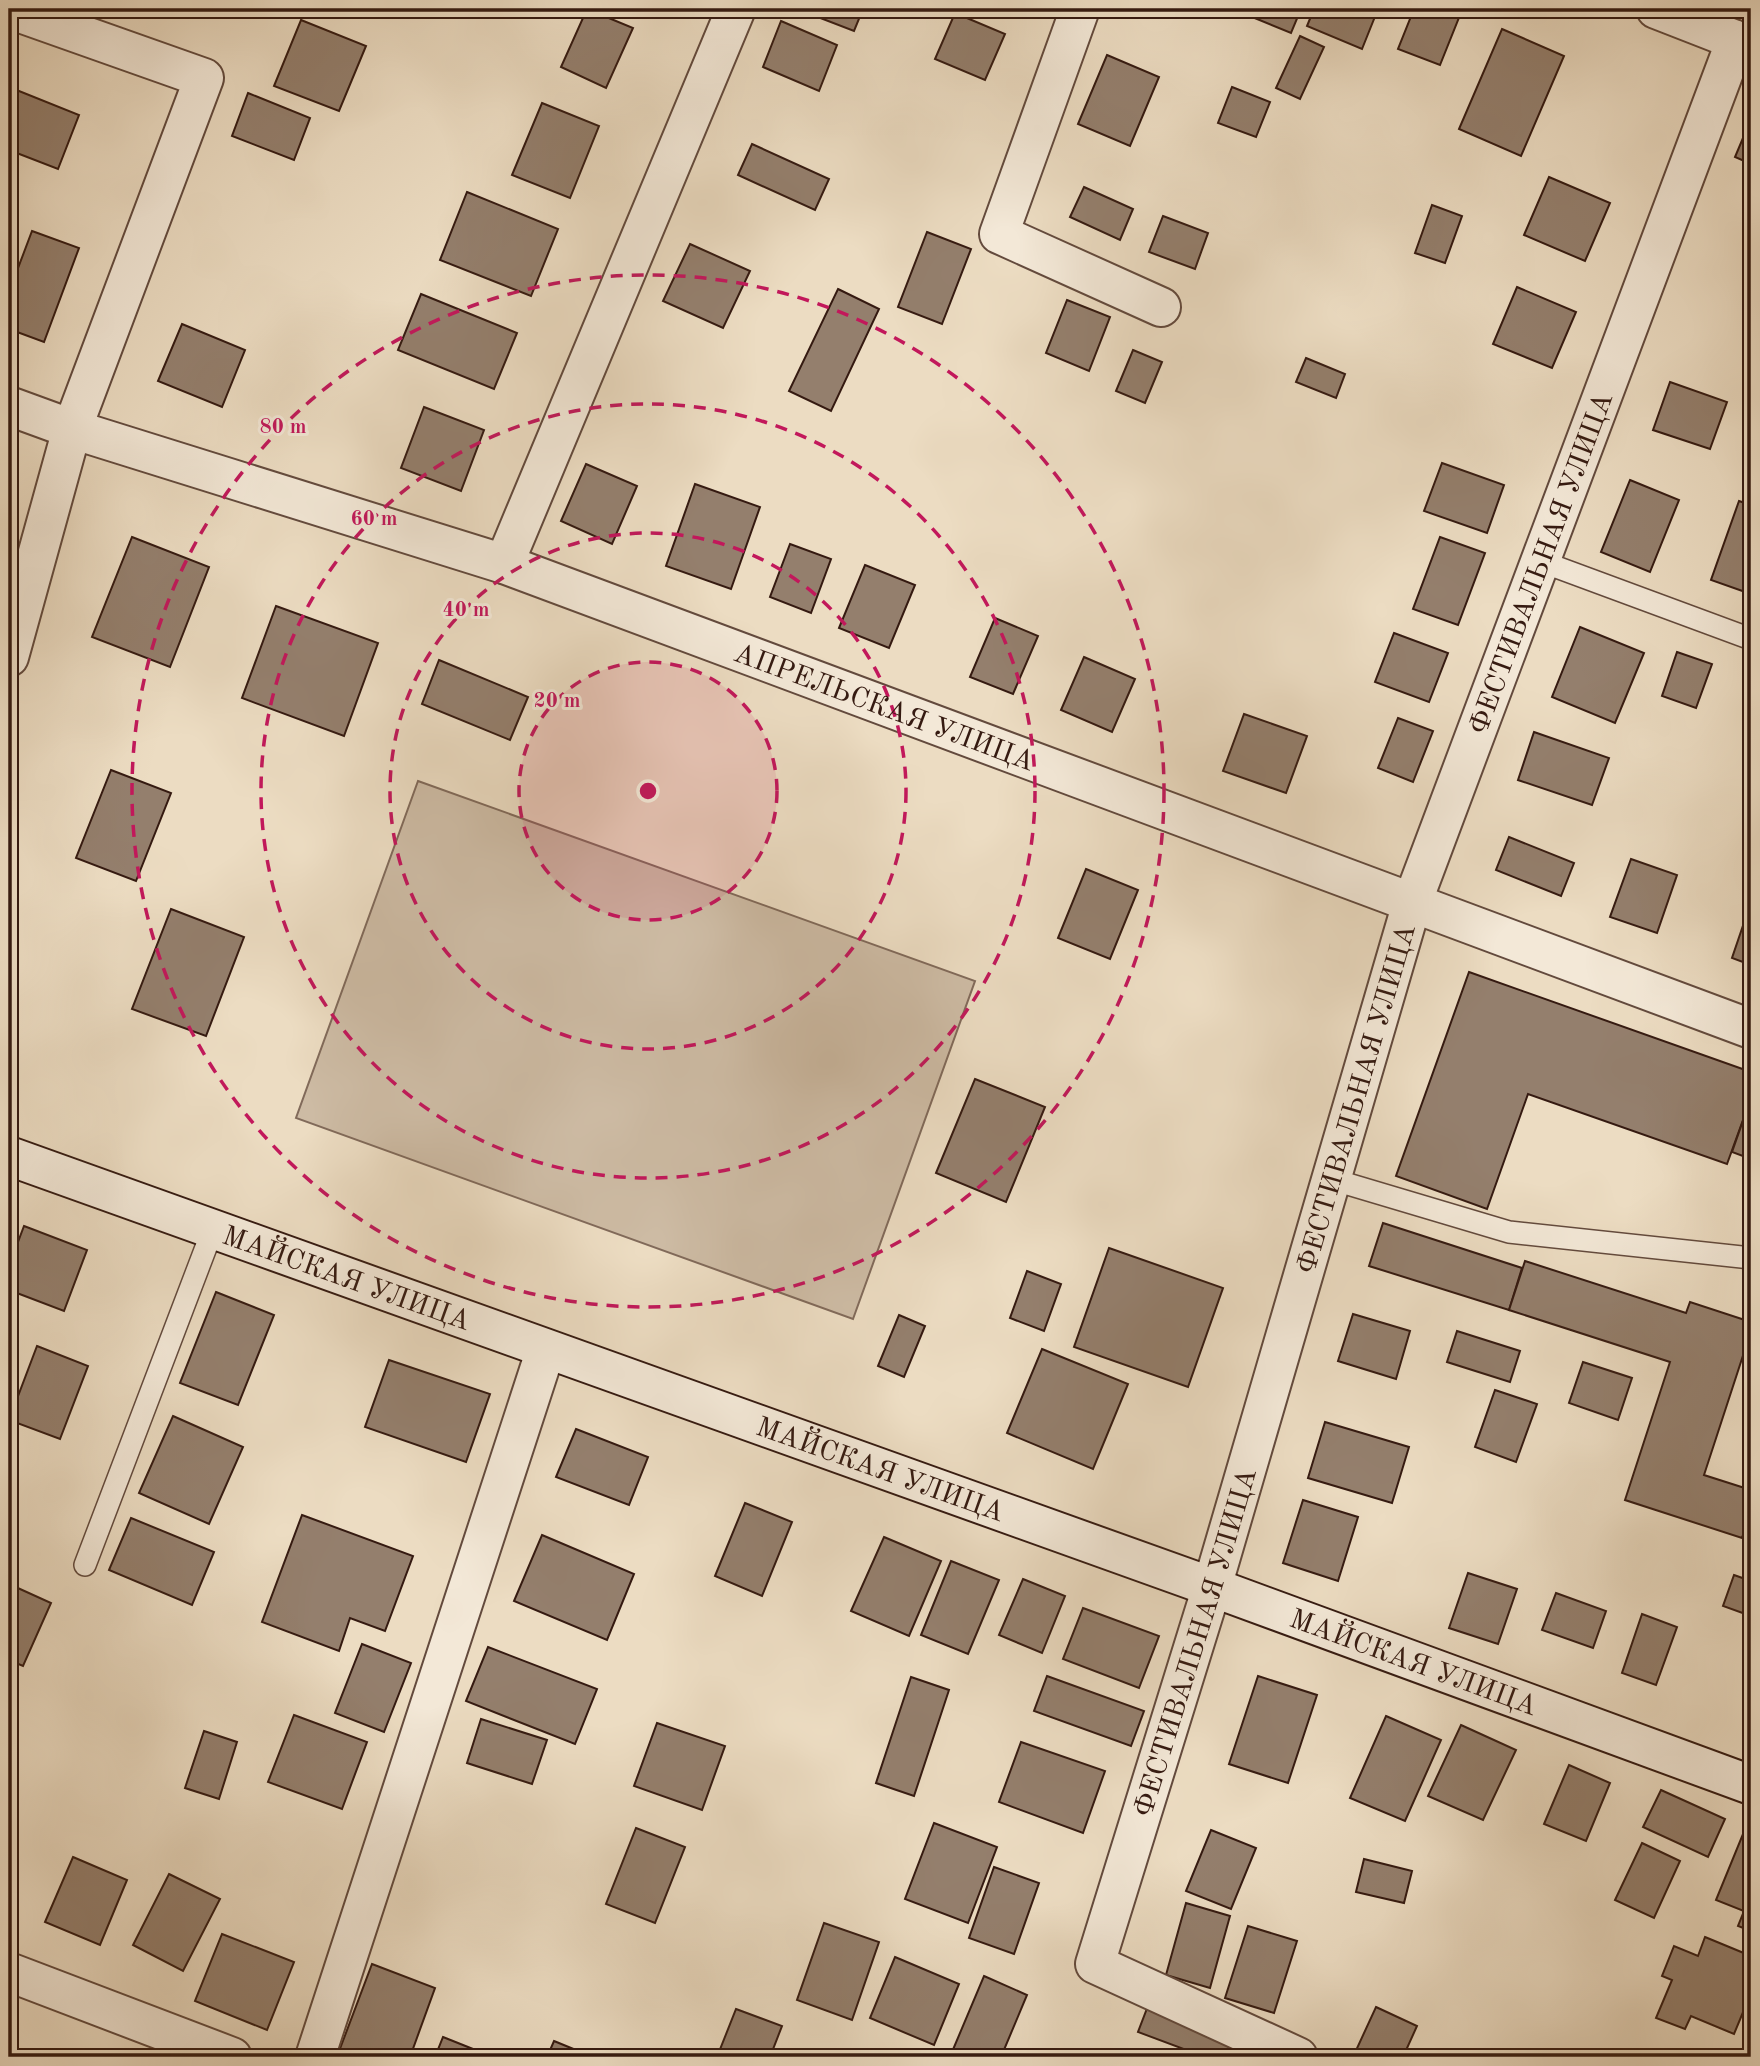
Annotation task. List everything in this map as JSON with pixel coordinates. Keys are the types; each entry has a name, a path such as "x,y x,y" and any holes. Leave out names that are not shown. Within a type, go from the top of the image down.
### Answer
{"street":[{"path":"9,9 204,78 72,429 9,657"},
{"path":"504,565 736,9"},
{"path":"1080,9 999,234 1161,307"},
{"path":"1656,9 1744,43"},
{"name":"ФЕСТИВАЛЬНАЯ УЛИЦА","path":"1298,2057 1095,1964 1212,1587 1412,903 1540,561 1744,43"},
{"name":"АПРЕЛЬСКАЯ УЛИЦА","path":"9,406 72,429 504,565 1751,1029"},
{"name":"МАЙСКАЯ УЛИЦА","path":"9,1156 1212,1587 1751,1785"},
{"path":"315,2057 546,1349"},
{"path":"9,1972 232,2057"}],"lane":[{"path":"1540,561 1751,639"},
{"path":"1331,1179 1509,1232 1751,1258"},
{"path":"85,1565 213,1229"}],"shaded area":[{"path":"418,781 975,981 853,1319 296,1118"}],"building":[{"path":"587,9 633,28 606,88 561,67"},
{"path":"797,9 863,9 854,31"},
{"path":"1256,9 1301,9 1291,33 1252,17"},
{"path":"1314,9 1378,9 1362,49 1307,26"},
{"path":"1414,9 1444,9 1460,15 1440,65 1398,49"},
{"path":"955,13 1005,34 985,80 935,59"},
{"path":"301,20 366,46 339,111 274,86"},
{"path":"781,21 837,45 819,91 763,67"},
{"path":"1502,29 1564,56 1521,156 1459,129"},
{"path":"1300,36 1324,47 1300,99 1276,88"},
{"path":"1107,55 1159,77 1130,146 1078,124"},
{"path":"9,87 79,115 58,169 9,150"},
{"path":"1232,87 1270,102 1256,137 1218,123"},
{"path":"248,93 310,118 294,160 232,136"},
{"path":"542,103 599,126 570,198 512,175"},
{"path":"1751,119 1751,164 1735,157"},
{"path":"752,144 829,179 815,210 738,175"},
{"path":"1549,177 1610,203 1585,261 1524,235"},
{"path":"1084,187 1133,209 1120,240 1070,217"},
{"path":"467,192 558,229 531,296 440,260"},
{"path":"1432,205 1462,216 1445,263 1415,253"},
{"path":"1163,216 1208,233 1195,269 1149,252"},
{"path":"32,231 79,248 44,342 9,329 9,292"},
{"path":"927,232 971,249 942,324 898,307"},
{"path":"690,244 750,271 723,328 663,301"},
{"path":"1517,287 1576,312 1552,368 1493,344"},
{"path":"838,289 879,309 831,411 789,391"},
{"path":"421,294 517,333 494,389 398,350"},
{"path":"1067,300 1110,317 1089,371 1046,353"},
{"path":"182,324 245,350 222,407 158,381"},
{"path":"1133,350 1162,362 1145,403 1116,391"},
{"path":"1306,358 1345,374 1336,398 1296,382"},
{"path":"1670,382 1727,402 1710,449 1653,430"},
{"path":"424,407 484,430 461,491 401,468"},
{"path":"1442,463 1504,485 1487,533 1424,511"},
{"path":"586,464 637,486 612,544 561,521"},
{"path":"1630,480 1679,500 1650,572 1601,552"},
{"path":"695,484 760,507 731,589 666,566"},
{"path":"1739,501 1751,505 1751,594 1711,580"},
{"path":"132,537 209,567 170,667 92,637"},
{"path":"1440,537 1485,553 1458,625 1413,609"},
{"path":"790,544 831,559 811,613 770,597"},
{"path":"865,565 915,585 889,648 839,628"},
{"path":"276,606 378,643 344,736 242,698"},
{"path":"995,618 1038,636 1013,694 970,677"},
{"path":"1580,627 1644,653 1615,723 1552,697"},
{"path":"1394,633 1448,653 1429,702 1375,682"},
{"path":"1677,652 1712,664 1696,708 1662,696"},
{"path":"1084,657 1135,679 1112,732 1061,710"},
{"path":"439,660 528,697 510,740 422,704"},
{"path":"1244,714 1307,736 1286,793 1223,771"},
{"path":"1398,718 1433,731 1413,782 1378,768"},
{"path":"1534,732 1609,758 1592,805 1518,780"},
{"path":"111,770 171,793 136,881 76,858"},
{"path":"1509,837 1574,863 1561,896 1496,870"},
{"path":"1631,859 1677,875 1657,933 1610,917"},
{"path":"1086,869 1138,890 1110,959 1058,938"},
{"path":"1751,902 1751,965 1732,958"},
{"path":"171,909 244,937 206,1036 132,1009"},
{"path":"1469,972 1751,1072 1751,1098 1727,1164 1528,1094 1487,1209 1396,1176"},
{"path":"975,1079 1045,1107 1006,1202 936,1173"},
{"path":"1751,1098 1751,1159 1732,1152"},
{"path":"1383,1223 1522,1268 1509,1310 1369,1266"},
{"path":"24,1226 87,1250 64,1311 9,1290 9,1266"},
{"path":"1109,1248 1223,1288 1188,1387 1074,1347"},
{"path":"1525,1261 1686,1313 1690,1302 1751,1322 1751,1331 1704,1475 1751,1490 1751,1510 1742,1538 1625,1500 1670,1362 1509,1310"},
{"path":"1027,1271 1061,1284 1044,1331 1010,1318"},
{"path":"216,1292 274,1315 238,1405 180,1383"},
{"path":"1353,1314 1410,1331 1396,1379 1338,1361"},
{"path":"899,1315 925,1326 904,1377 878,1366"},
{"path":"1457,1331 1520,1351 1510,1382 1447,1362"},
{"path":"37,1346 88,1366 60,1439 9,1420"},
{"path":"1042,1349 1128,1384 1093,1469 1007,1433"},
{"path":"389,1360 490,1394 466,1462 365,1427"},
{"path":"1583,1362 1632,1378 1618,1420 1569,1403"},
{"path":"1495,1390 1537,1404 1516,1462 1475,1447"},
{"path":"173,1416 243,1447 209,1524 139,1493"},
{"path":"1325,1422 1409,1447 1392,1503 1308,1478"},
{"path":"576,1429 648,1457 629,1505 556,1477"},
{"path":"1303,1500 1358,1517 1338,1581 1283,1563"},
{"path":"745,1503 792,1522 762,1596 715,1576"},
{"path":"302,1515 413,1556 385,1631 350,1618 339,1651 262,1622"},
{"path":"131,1518 214,1552 192,1605 109,1570"},
{"path":"542,1535 634,1574 607,1640 514,1601"},
{"path":"884,1537 941,1561 909,1636 851,1611"},
{"path":"951,1561 999,1580 968,1654 921,1635"},
{"path":"1468,1573 1517,1589 1498,1644 1449,1628"},
{"path":"1734,1575 1751,1581 1751,1616 1723,1606"},
{"path":"1023,1579 1065,1596 1042,1653 999,1635"},
{"path":"9,1584 51,1603 23,1666 9,1660"},
{"path":"1556,1593 1606,1611 1593,1648 1542,1630"},
{"path":"1083,1608 1159,1636 1139,1688 1063,1659"},
{"path":"1642,1614 1677,1627 1656,1685 1622,1673"},
{"path":"362,1644 411,1663 384,1732 335,1713"},
{"path":"488,1647 597,1689 575,1744 466,1701"},
{"path":"1047,1676 1144,1711 1131,1746 1034,1711"},
{"path":"1258,1676 1317,1695 1288,1783 1229,1764"},
{"path":"911,1677 949,1690 914,1796 876,1783"},
{"path":"294,1715 367,1742 342,1809 268,1782"},
{"path":"1386,1716 1441,1740 1405,1821 1350,1798"},
{"path":"481,1719 547,1740 532,1784 467,1763"},
{"path":"657,1723 725,1746 702,1810 634,1786"},
{"path":"1461,1725 1516,1750 1483,1820 1428,1796"},
{"path":"204,1731 237,1742 219,1799 185,1788"},
{"path":"1021,1742 1105,1771 1083,1833 999,1802"},
{"path":"1569,1765 1610,1783 1586,1841 1544,1824"},
{"path":"1661,1790 1725,1819 1708,1857 1643,1827"},
{"path":"934,1823 997,1847 968,1923 905,1899"},
{"path":"636,1828 685,1847 655,1923 606,1904"},
{"path":"1211,1830 1256,1848 1231,1909 1186,1891"},
{"path":"1743,1834 1751,1837 1751,1931 1738,1926 1744,1911 1716,1900"},
{"path":"1642,1843 1680,1861 1654,1918 1615,1900"},
{"path":"73,1857 127,1880 100,1945 45,1922"},
{"path":"1364,1859 1412,1871 1404,1903 1356,1892"},
{"path":"994,1867 1039,1883 1014,1954 969,1938"},
{"path":"169,1874 220,1899 183,1971 133,1945"},
{"path":"1186,1903 1230,1916 1210,1988 1166,1975"},
{"path":"824,1923 879,1942 852,2020 797,2000"},
{"path":"1248,1926 1297,1941 1274,2013 1225,1998"},
{"path":"222,1934 294,1962 267,2030 195,2001"},
{"path":"1705,1937 1751,1956 1751,1993 1734,2034 1691,2016 1685,2029 1656,2018 1672,1980 1662,1976 1674,1946 1698,1956"},
{"path":"895,1957 959,1984 934,2045 870,2018"},
{"path":"372,1964 435,1988 410,2057 348,2057 338,2054"},
{"path":"984,1976 1027,1995 1001,2057 965,2057 952,2052"},
{"path":"1151,1998 1236,2029 1225,2057 1205,2057 1138,2032"},
{"path":"1376,2007 1417,2026 1403,2057 1353,2057"},
{"path":"736,2009 782,2026 770,2057 717,2057"},
{"path":"443,2037 493,2057 435,2057"},
{"path":"554,2041 593,2057 547,2057"}]}
